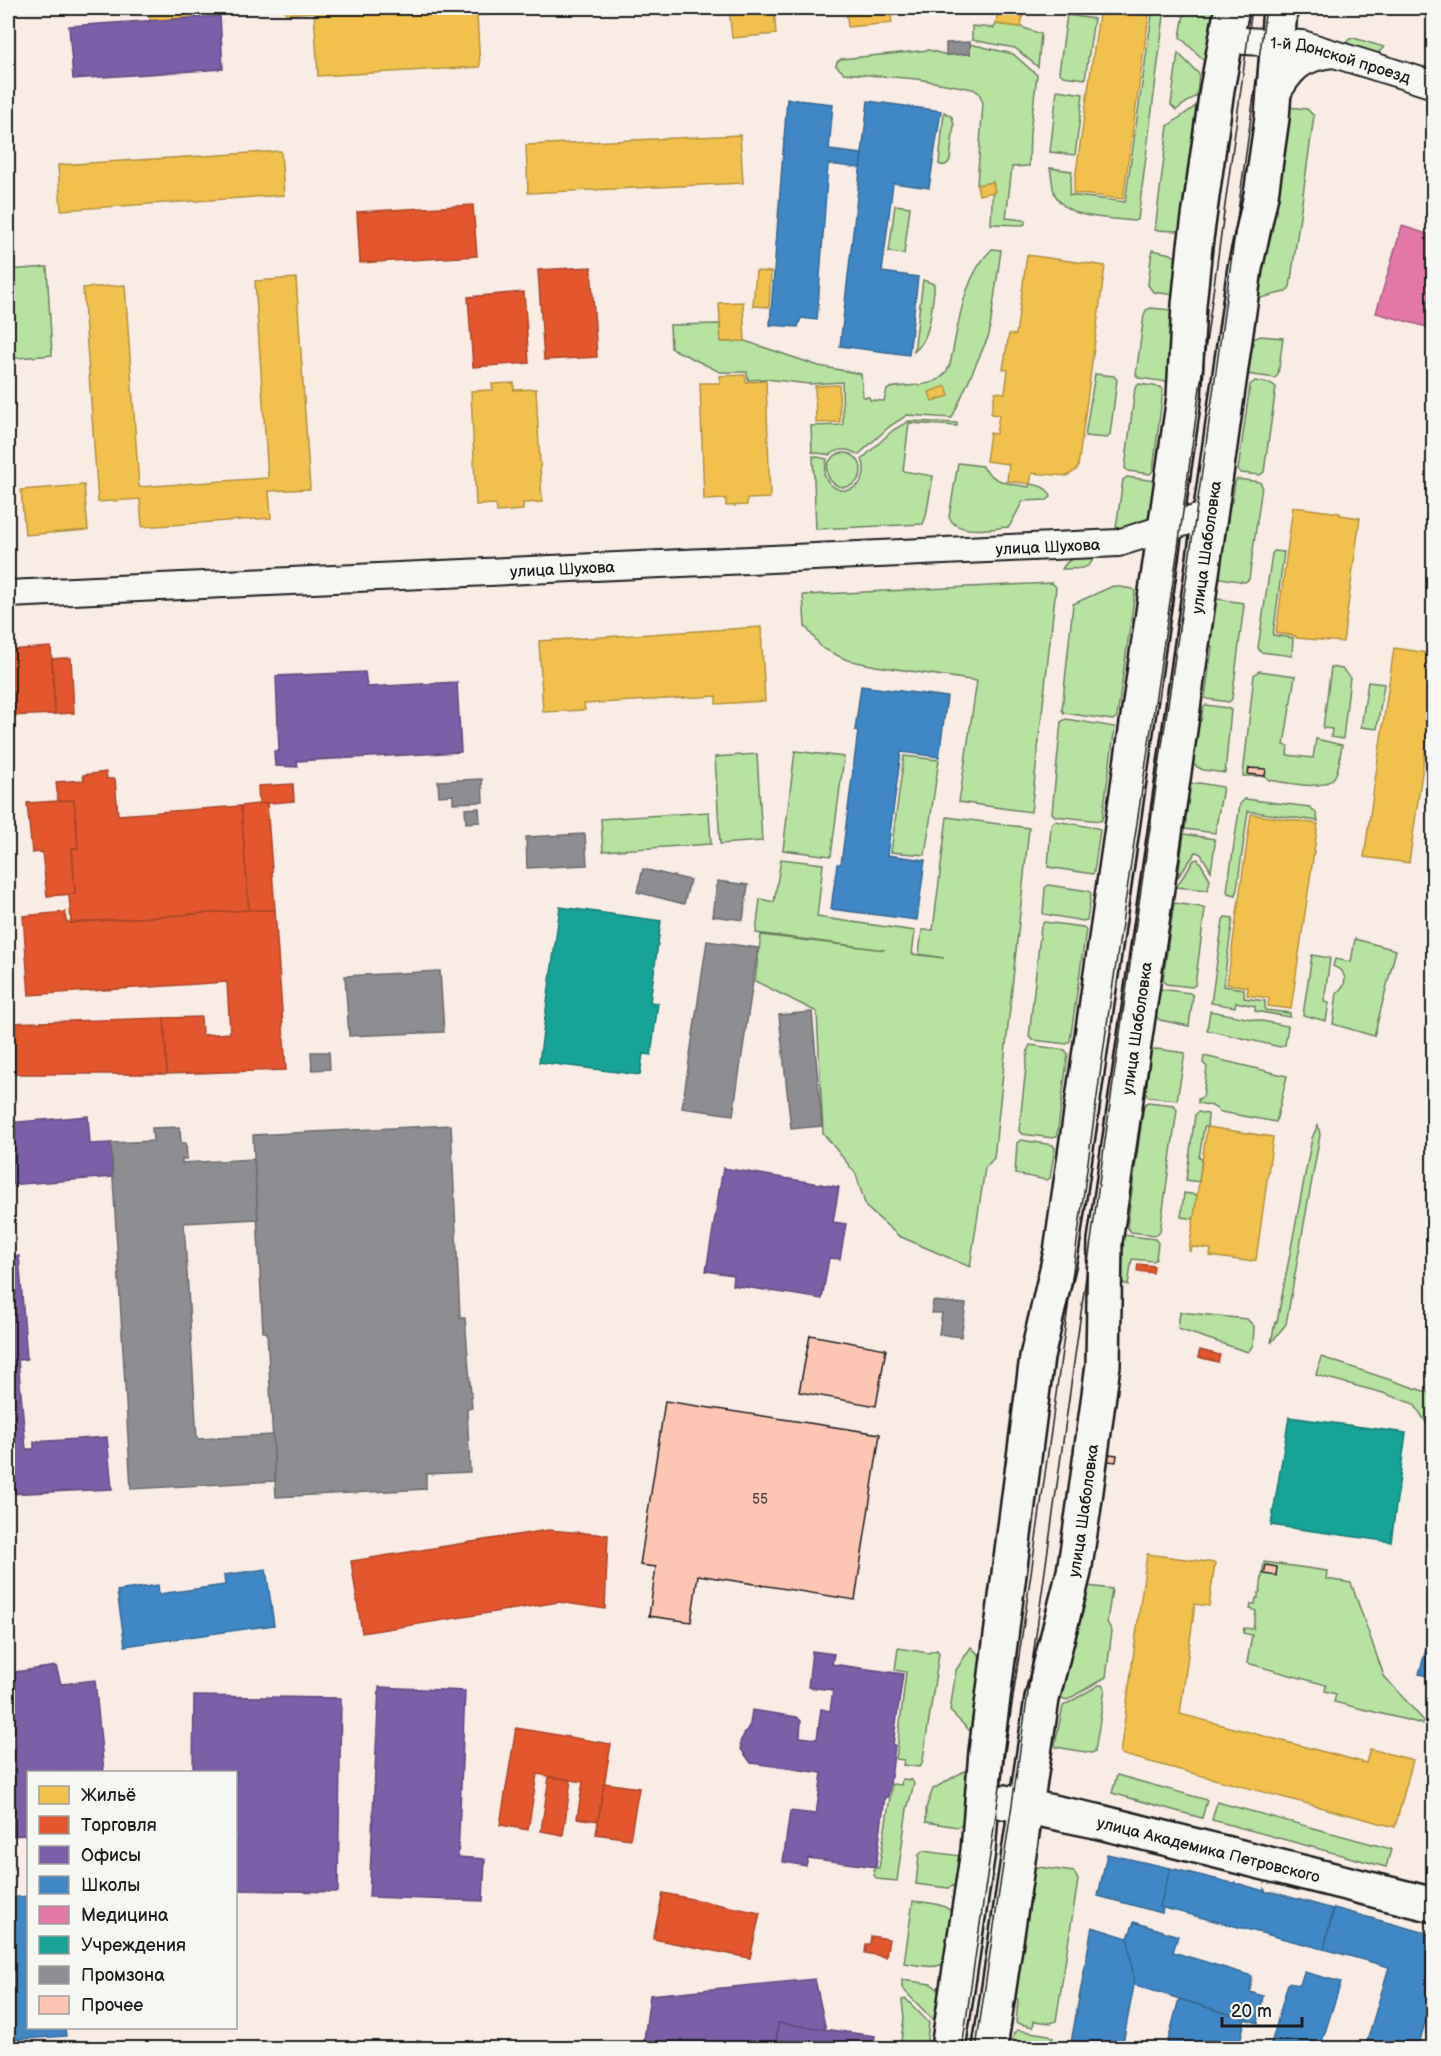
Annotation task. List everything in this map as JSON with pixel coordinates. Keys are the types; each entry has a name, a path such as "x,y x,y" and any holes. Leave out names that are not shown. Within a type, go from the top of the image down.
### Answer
{"main road":[{"name":"улица Шаболовка","path":"990,2049 1042,1699 1074,1572 1083,1513 1103,1365 1105,1241 1245,268 1261,195 1275,97 1280,8"},
{"path":"948,2049 978,1851 986,1752 1037,1357 1061,1252 1184,397 1195,246 1232,32"},
{"name":"улица Академика Петровского","path":"982,1798 1119,1827 1434,1905"}],"street":[{"name":"1-й Донской проезд","path":"1232,32 1278,42 1302,44 1434,85"},
{"path":"1275,97 1286,77 1295,68 1317,56 1333,54"},
{"name":"улица Шухова","path":"8,594 1118,543 1211,514"},
{"name":"улица Шухова","path":"1118,543 1140,555 1160,575"}],"green space":[{"path":"1153,8 1165,8 1138,219 1134,221 1100,218 1077,213 1067,208 1054,192 1050,168 1072,171 1069,195 1125,202"},
{"path":"1185,8 1217,8 1212,68 1180,37"},
{"path":"1067,15 1094,19 1085,79 1063,76 1059,72"},
{"path":"996,24 1021,27 1041,34 1038,67 1015,48 972,40 972,26 994,28"},
{"path":"1354,38 1384,47 1376,55 1345,45 1349,39"},
{"path":"970,44 1013,54 1037,75 1030,132 1029,166 1012,167 1006,218 1025,220 1025,224 1022,225 991,224 993,182 977,185 983,103 979,93 973,89 917,79 844,73 836,66 841,59 929,50 946,55 970,54"},
{"path":"1178,53 1199,74 1197,95 1176,110 1171,105"},
{"path":"1057,90 1083,94 1075,155 1050,152"},
{"path":"1210,96 1185,227 1177,231 1155,230 1168,126"},
{"path":"1288,107 1307,109 1314,116 1290,287 1285,292 1248,301"},
{"path":"944,112 952,117 954,125 950,160 944,165 939,164"},
{"path":"895,205 910,207 904,254 889,252"},
{"path":"992,249 1001,250 989,335 952,418 907,415 890,426 858,455 844,450 830,455 812,452 811,426 843,425 842,382 809,384 766,379 748,380 747,372 720,372 671,348 670,325 720,324 721,342 745,341 819,366 861,374 863,397 884,401 887,390 890,388 933,382 946,373 968,288 982,261"},
{"path":"1152,250 1171,254 1179,260 1182,296 1153,292 1148,285"},
{"path":"47,267 52,355 8,359 8,270"},
{"path":"923,280 934,284 932,307 927,332 914,352"},
{"path":"1151,308 1181,311 1176,374 1168,378 1168,382 1139,378 1136,375 1144,315 1146,310"},
{"path":"1261,336 1283,338 1278,375 1275,378 1247,374 1248,341"},
{"path":"1095,374 1114,376 1117,380 1110,435 1107,438 1085,436"},
{"path":"1255,381 1276,387 1264,472 1260,475 1241,473 1238,470 1250,385"},
{"path":"1139,384 1160,387 1163,390 1153,471 1150,474 1128,471 1125,468 1135,388"},
{"path":"909,421 957,423 957,426 909,423 903,471 933,476 923,524 816,529 813,456 827,459 824,474 829,483 836,488 851,489 863,478 862,459 893,430"},
{"path":"844,453 856,458 861,470 856,482 844,487 832,482 827,470 832,458"},
{"path":"958,463 982,466 992,476 1009,484 1040,486 1048,491 1051,497 1047,500 1023,501 1009,527 967,529 959,527 949,517"},
{"path":"1127,477 1155,481 1155,517 1135,527 1116,528 1123,480"},
{"path":"1237,479 1260,482 1262,486 1249,579 1245,582 1208,576 1219,508 1232,502"},
{"path":"1274,551 1284,552 1273,635 1293,638 1292,656 1261,652 1258,648"},
{"path":"1093,557 1092,562 1085,567 1062,569 1071,559"},
{"path":"1052,583 1056,587 1031,812 959,802 977,681 847,660 822,648 805,626 803,595"},
{"path":"1113,586 1133,589 1135,592 1117,717 1113,720 1064,713 1062,710 1073,604"},
{"path":"1205,597 1244,605 1232,699 1229,702 1205,697 1212,647 1201,639"},
{"path":"1331,667 1342,669 1350,677 1343,739 1331,737 1332,729 1323,728"},
{"path":"1259,671 1295,676 1284,745 1288,746 1287,755 1313,758 1316,739 1342,745 1337,771 1331,780 1324,784 1306,785 1269,780 1265,776 1243,776 1254,675"},
{"path":"1368,682 1384,684 1377,729 1361,727"},
{"path":"1206,705 1231,710 1225,773 1203,770 1190,763 1197,722 1201,721 1203,707"},
{"path":"1066,719 1115,727 1102,820 1100,821 1055,816 1052,813 1061,722"},
{"path":"795,751 844,757 831,856 783,850"},
{"path":"757,754 762,841 720,844 715,757"},
{"path":"904,756 939,760 925,855 891,852"},
{"path":"1199,783 1223,787 1215,833 1185,829 1186,820 1183,817 1188,785"},
{"path":"1245,799 1310,807 1316,813 1318,821 1248,811 1236,895 1227,891 1240,804"},
{"path":"709,812 711,844 603,851 601,819"},
{"path":"947,817 1029,828 994,1158 985,1168 970,1267 899,1236 866,1207 856,1174 823,1133 817,1012 755,981 761,935 885,950 756,933 760,899 774,902 781,859 823,864 817,917 915,931 912,954 944,958 919,954 922,930 933,930"},
{"path":"1055,821 1100,830 1093,874 1048,867 1051,825"},
{"path":"1184,834 1214,839 1211,871 1201,854 1196,852 1178,877"},
{"path":"1198,859 1210,879 1208,890 1176,887 1194,860"},
{"path":"1048,885 1089,891 1091,894 1087,920 1043,914 1045,888"},
{"path":"1174,903 1205,909 1195,985 1192,987 1166,984 1163,980"},
{"path":"1225,917 1233,918 1223,986 1244,989 1244,998 1265,1001 1265,1010 1290,1013 1290,1017 1255,1011 1255,1006 1236,1002 1235,1007 1211,1003"},
{"path":"1044,922 1083,927 1086,930 1070,1041 1067,1044 1033,1040 1029,1037 1041,926"},
{"path":"1355,939 1396,950 1374,1036 1333,1024 1337,993 1344,985 1345,978 1342,971 1333,966 1335,959 1351,962"},
{"path":"1312,955 1330,958 1324,1002 1329,1003 1326,1021 1303,1015"},
{"path":"1160,989 1190,993 1193,996 1189,1026 1160,1020 1150,1012 1148,994"},
{"path":"1210,1011 1288,1026 1285,1045 1280,1047 1207,1030"},
{"path":"1030,1045 1065,1050 1068,1054 1057,1136 1053,1138 1022,1134 1019,1131"},
{"path":"1157,1049 1185,1053 1177,1100 1149,1097 1146,1094 1147,1082 1136,1074 1148,1052"},
{"path":"1204,1056 1287,1076 1276,1122 1221,1112 1212,1106 1198,1103 1198,1099 1203,1097 1207,1067 1203,1063"},
{"path":"1148,1102 1174,1105 1177,1110 1160,1231 1156,1235 1131,1232 1127,1227 1144,1105"},
{"path":"1198,1112 1208,1114 1199,1158 1202,1159 1199,1182 1186,1180 1195,1115"},
{"path":"1318,1125 1320,1135 1286,1324 1271,1343 1312,1138"},
{"path":"1021,1140 1053,1145 1055,1148 1050,1178 1047,1180 1015,1174 1017,1143"},
{"path":"1184,1193 1197,1195 1194,1219 1181,1217"},
{"path":"1123,1235 1155,1239 1158,1243 1156,1259 1153,1261 1132,1259 1128,1285 1121,1282 1114,1239"},
{"path":"1180,1312 1247,1319 1254,1326 1253,1345 1248,1352 1178,1329"},
{"path":"1321,1357 1433,1394 1433,1433 1414,1404 1316,1375"},
{"path":"1264,1562 1327,1571 1326,1579 1351,1583 1384,1676 1424,1721 1423,1724 1334,1702 1336,1694 1325,1691 1326,1685 1247,1663 1252,1635 1243,1633 1244,1628 1253,1629 1256,1611 1250,1609 1260,1592"},
{"path":"1079,1585 1112,1589 1107,1622 1112,1631 1106,1677 1067,1700 1054,1693"},
{"path":"971,1647 981,1657 984,1666 975,1736 950,1711 956,1670"},
{"path":"898,1648 928,1653 937,1650 939,1653 923,1759 921,1766 918,1767 903,1765 904,1760 896,1759 906,1672 895,1670"},
{"path":"1099,1685 1105,1689 1095,1751 1092,1753 1056,1747 1063,1706"},
{"path":"971,1767 970,1821 958,1827 926,1822 926,1808 933,1789"},
{"path":"1117,1775 1207,1800 1202,1818 1112,1793"},
{"path":"902,1779 912,1780 914,1784 907,1809 897,1881 877,1879 874,1875 874,1868 879,1868 892,1784 901,1785"},
{"path":"1217,1802 1391,1849 1386,1867 1212,1820"},
{"path":"923,1851 969,1857 957,1885 948,1888 916,1884 919,1855"},
{"path":"1024,1865 1074,1872 1078,1880 1056,2021 1051,2023 1034,2021 1033,2027 1016,2023 1018,2000 1007,1991"},
{"path":"913,1901 940,1905 954,1913 948,1962 932,1966 904,1963"},
{"path":"902,1980 931,1984 942,1992 944,2018 935,2022 902,1988"},
{"path":"906,1999 929,2023 926,2048 900,2048 904,2018 902,2000"},
{"path":"1017,2030 1049,2035 1053,2038 1051,2048 1011,2048 1014,2033"}],"building: Жильё":[{"path":"149,8 195,8 196,18 150,21"},
{"path":"285,8 521,8 522,13 477,15 480,67 318,76 314,12 286,14"},
{"path":"729,8 774,8 776,34 732,38"},
{"path":"846,8 890,8 892,23 848,27"},
{"path":"998,8 1024,8 1021,27 996,24"},
{"path":"1100,8 1150,8 1123,199 1073,193"},
{"path":"740,135 743,183 528,193 526,145"},
{"path":"281,151 284,195 61,210 58,165"},
{"path":"993,182 995,192 979,195 977,185"},
{"path":"1027,255 1105,266 1078,467 1067,476 1032,473 1030,484 1007,481 1009,464 986,461 990,433 996,434 999,415 991,414 995,392 1005,393 1008,370 1003,369 1009,334 1016,335"},
{"path":"756,271 771,272 769,307 753,306"},
{"path":"296,278 310,489 269,491 271,518 142,527 140,499 98,502 83,288 125,285 139,487 268,478 255,281"},
{"path":"743,302 745,341 721,342 719,303"},
{"path":"745,375 746,382 766,381 770,498 747,499 747,505 726,506 726,499 704,500 700,383 720,383 720,376"},
{"path":"514,383 514,390 536,389 542,502 523,503 523,510 497,512 496,504 476,505 471,391 493,390 492,384"},
{"path":"839,385 840,422 816,423 815,386"},
{"path":"946,386 949,396 932,401 929,392"},
{"path":"84,485 88,530 25,535 21,490"},
{"path":"1293,507 1360,518 1343,642 1296,638 1296,636 1276,633"},
{"path":"761,627 765,701 716,704 716,696 584,704 585,710 543,712 539,641"},
{"path":"1394,648 1434,654 1434,689 1409,863 1364,857"},
{"path":"1251,814 1318,824 1291,1009 1268,1006 1269,998 1247,995 1248,987 1227,984"},
{"path":"1207,1127 1273,1137 1256,1260 1246,1261 1210,1256 1211,1249 1192,1247 1189,1251"},
{"path":"1147,1554 1215,1563 1209,1606 1195,1604 1180,1714 1366,1763 1370,1749 1413,1760 1395,1827 1120,1754"}],"building: Торговля":[{"path":"473,205 477,256 360,263 357,212"},
{"path":"591,267 597,357 544,360 538,270"},
{"path":"524,292 529,363 473,367 468,297"},
{"path":"51,647 55,714 8,716 8,650"},
{"path":"71,658 74,713 55,714 52,659"},
{"path":"106,772 107,779 115,779 118,815 241,806 249,910 71,923 69,894 75,894 72,848 78,848 74,800 58,801 56,782 84,780 83,775"},
{"path":"293,784 294,801 259,804 258,786"},
{"path":"74,800 78,848 72,848 75,894 47,896 42,852 32,853 27,803"},
{"path":"267,803 275,910 249,910 241,806"},
{"path":"275,910 286,1070 167,1074 164,1018 201,1017 202,1035 230,1033 227,982 29,995 23,916 65,912 66,921 71,923"},
{"path":"164,1018 167,1074 8,1074 8,1023"},
{"path":"1138,1264 1154,1266 1153,1273 1137,1271"},
{"path":"1200,1350 1220,1355 1218,1362 1198,1357"},
{"path":"548,1530 608,1535 605,1609 559,1602 362,1633 351,1561"},
{"path":"516,1728 611,1744 598,1821 577,1818 583,1782 537,1774 528,1830 500,1825"},
{"path":"549,1777 571,1780 563,1835 541,1831"},
{"path":"604,1783 639,1788 630,1839 596,1834"},
{"path":"663,1893 760,1913 750,1958 653,1939"},
{"path":"871,1936 889,1939 886,1957 865,1953 866,1944 870,1944"}],"building: Офисы":[{"path":"220,16 223,69 73,79 69,26"},
{"path":"365,672 367,687 457,682 461,752 297,761 298,767 275,766 274,751 279,751 276,676"},
{"path":"88,1116 90,1144 111,1143 113,1177 8,1185 8,1123"},
{"path":"723,1168 839,1187 833,1222 846,1224 840,1259 829,1258 822,1299 732,1285 733,1275 706,1271"},
{"path":"8,1199 12,1256 19,1256 27,1359 18,1360 26,1449 34,1449 34,1442 107,1437 112,1489 8,1494"},
{"path":"812,1651 834,1654 832,1664 903,1674 893,1745 895,1745 892,1771 888,1797 885,1797 876,1867 808,1858 806,1866 783,1862 790,1811 816,1814 822,1773 751,1763 741,1749 740,1742 750,1724 752,1710 797,1717 801,1721 800,1737 817,1739 821,1709 830,1711 833,1690 808,1687"},
{"path":"56,1666 61,1684 95,1680 104,1771 27,1771 27,1835 8,1836 8,1673"},
{"path":"379,1687 465,1691 458,1857 485,1859 483,1901 369,1897"},
{"path":"194,1696 341,1698 338,1892 237,1890 237,1771 193,1771"},
{"path":"815,1979 826,2030 778,2023 776,2048 643,2048 650,1995"},
{"path":"778,2023 875,2036 873,2048 776,2048"}],"building: Школы":[{"path":"787,99 833,104 829,150 862,154 860,168 828,164 817,320 801,318 798,327 770,325"},
{"path":"868,101 941,111 929,188 893,183 882,272 918,277 909,355 840,346"},
{"path":"861,686 947,697 939,757 901,752 887,855 925,860 917,920 831,909 837,864 841,864 858,731 855,730"},
{"path":"266,1569 274,1625 125,1646 117,1591 158,1585 159,1594 225,1585 224,1575"},
{"path":"1434,1621 1434,1678 1419,1674"},
{"path":"1107,1854 1170,1868 1160,1907 1163,1908 1162,1913 1098,1896"},
{"path":"1170,1868 1235,1882 1235,1884 1264,1891 1264,1889 1266,1892 1333,1909 1324,1949 1160,1907"},
{"path":"27,1896 27,2029 65,2029 66,2036 8,2040 8,1898"},
{"path":"1334,1908 1434,1935 1434,1991 1418,2048 1365,2048 1389,1967 1324,1949"},
{"path":"1134,1922 1178,1936 1173,1952 1252,1976 1250,1992 1263,1996 1258,2023 1134,1985 1128,1938"},
{"path":"1092,1927 1128,1938 1134,1985 1122,2048 1070,2048"},
{"path":"1304,1972 1341,1982 1320,2048 1270,2048 1288,1983 1300,1985"},
{"path":"1179,1999 1245,2019 1239,2048 1166,2048"}],"building: Медицина":[{"path":"1402,226 1434,236 1434,329 1376,313"},
{"path":"1434,499 1434,518 1429,517"}],"building: Учреждения":[{"path":"560,907 661,921 650,1002 658,1003 651,1055 643,1054 640,1075 539,1062"},
{"path":"1289,1417 1406,1433 1391,1542 1271,1525"}],"building: Промзона":[{"path":"970,42 970,54 946,55 946,43"},
{"path":"482,779 483,802 453,803 453,795 439,796 438,781"},
{"path":"479,808 480,822 466,823 465,809"},
{"path":"585,834 587,865 527,868 526,837"},
{"path":"643,869 690,880 684,904 637,892"},
{"path":"717,881 748,885 743,920 713,916"},
{"path":"707,941 758,948 733,1115 682,1108"},
{"path":"440,971 444,1032 349,1036 345,976"},
{"path":"812,1012 822,1126 791,1129 779,1015"},
{"path":"311,1052 329,1052 330,1069 312,1070"},
{"path":"451,1125 460,1318 465,1318 472,1408 467,1409 470,1472 426,1474 426,1489 276,1497 267,1332 263,1332 253,1135"},
{"path":"180,1127 181,1143 186,1143 187,1159 182,1159 182,1163 254,1159 258,1219 184,1223 197,1439 273,1435 275,1481 131,1489 111,1143 153,1141 152,1128"},
{"path":"933,1301 966,1304 961,1337 939,1334 942,1313 932,1313"}],"building: Прочее":[{"path":"1249,768 1266,769 1265,776 1248,774"},
{"path":"810,1335 886,1349 876,1406 799,1392"},
{"path":"665,1401 880,1434 855,1600 698,1575 691,1622 649,1616 656,1567 640,1565"},
{"path":"1102,1453 1117,1455 1116,1462 1108,1461 1107,1469 1099,1468"},
{"path":"1266,1565 1277,1567 1276,1576 1264,1574"}],"tram line":[{"path":"962,2048 1038,1525 1107,1024 1178,548 1252,8"},
{"path":"976,2048 1205,451 1266,8"}]}
